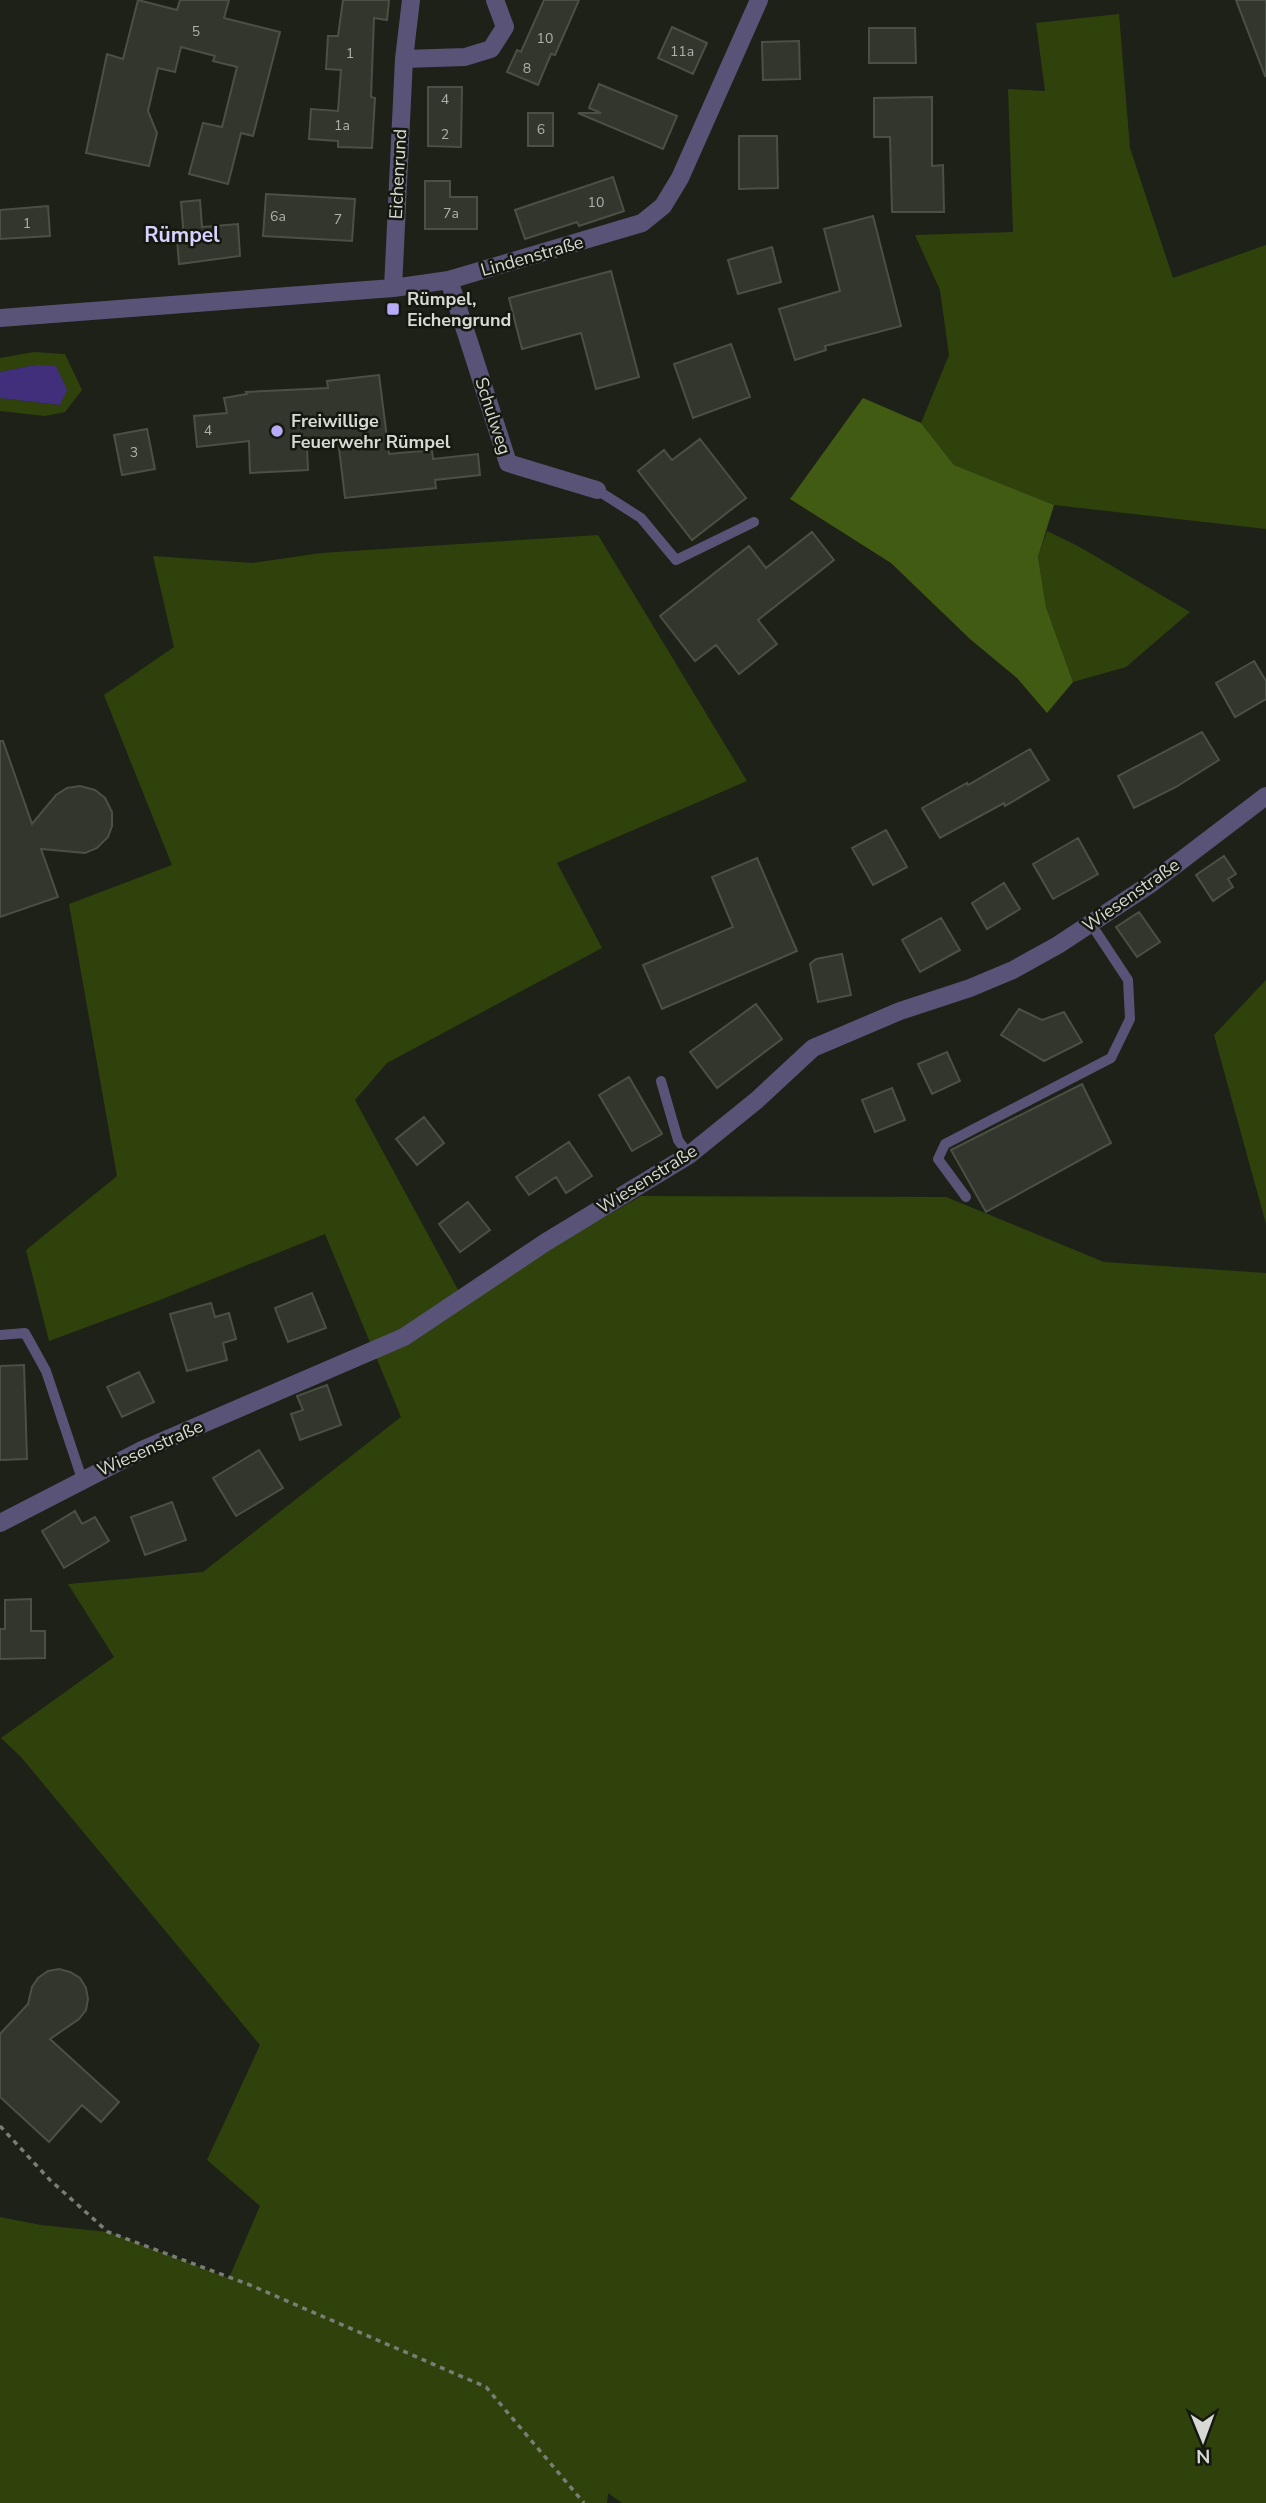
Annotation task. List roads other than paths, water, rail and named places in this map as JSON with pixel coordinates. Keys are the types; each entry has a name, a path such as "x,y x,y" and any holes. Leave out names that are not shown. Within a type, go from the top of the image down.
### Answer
{"street":[{"name":"Eichenrund","path":"393,288 404,59 411,0"},
{"path":"404,59 465,57 491,49 505,27 495,0"},
{"name":"Lindenstraße","path":"0,318 393,288 449,281 642,223 663,206 680,178 760,0"},
{"name":"Schulweg","path":"449,281 509,463 597,490"},
{"name":"Wiesenstraße","path":"0,1523 142,1450 404,1337 546,1242 689,1154 730,1123 813,1048 900,1011 970,988 1013,970 1091,924 1180,862 1266,796"}],"lane":[{"path":"597,490 641,518 676,560 754,522"},
{"path":"966,1197 938,1158 945,1143 1111,1058 1130,1019 1128,980 1091,924"},
{"path":"661,1081 678,1140 689,1154"},
{"path":"0,1335 25,1333 46,1371 82,1479"}],"place":[{"name":"Rümpel, Eichengrund","path":"393,309"},
{"name":"Freiwillige Feuerwehr Rümpel","path":"277,431"}],"district":[{"name":"Rümpel","path":"182,235"}]}
